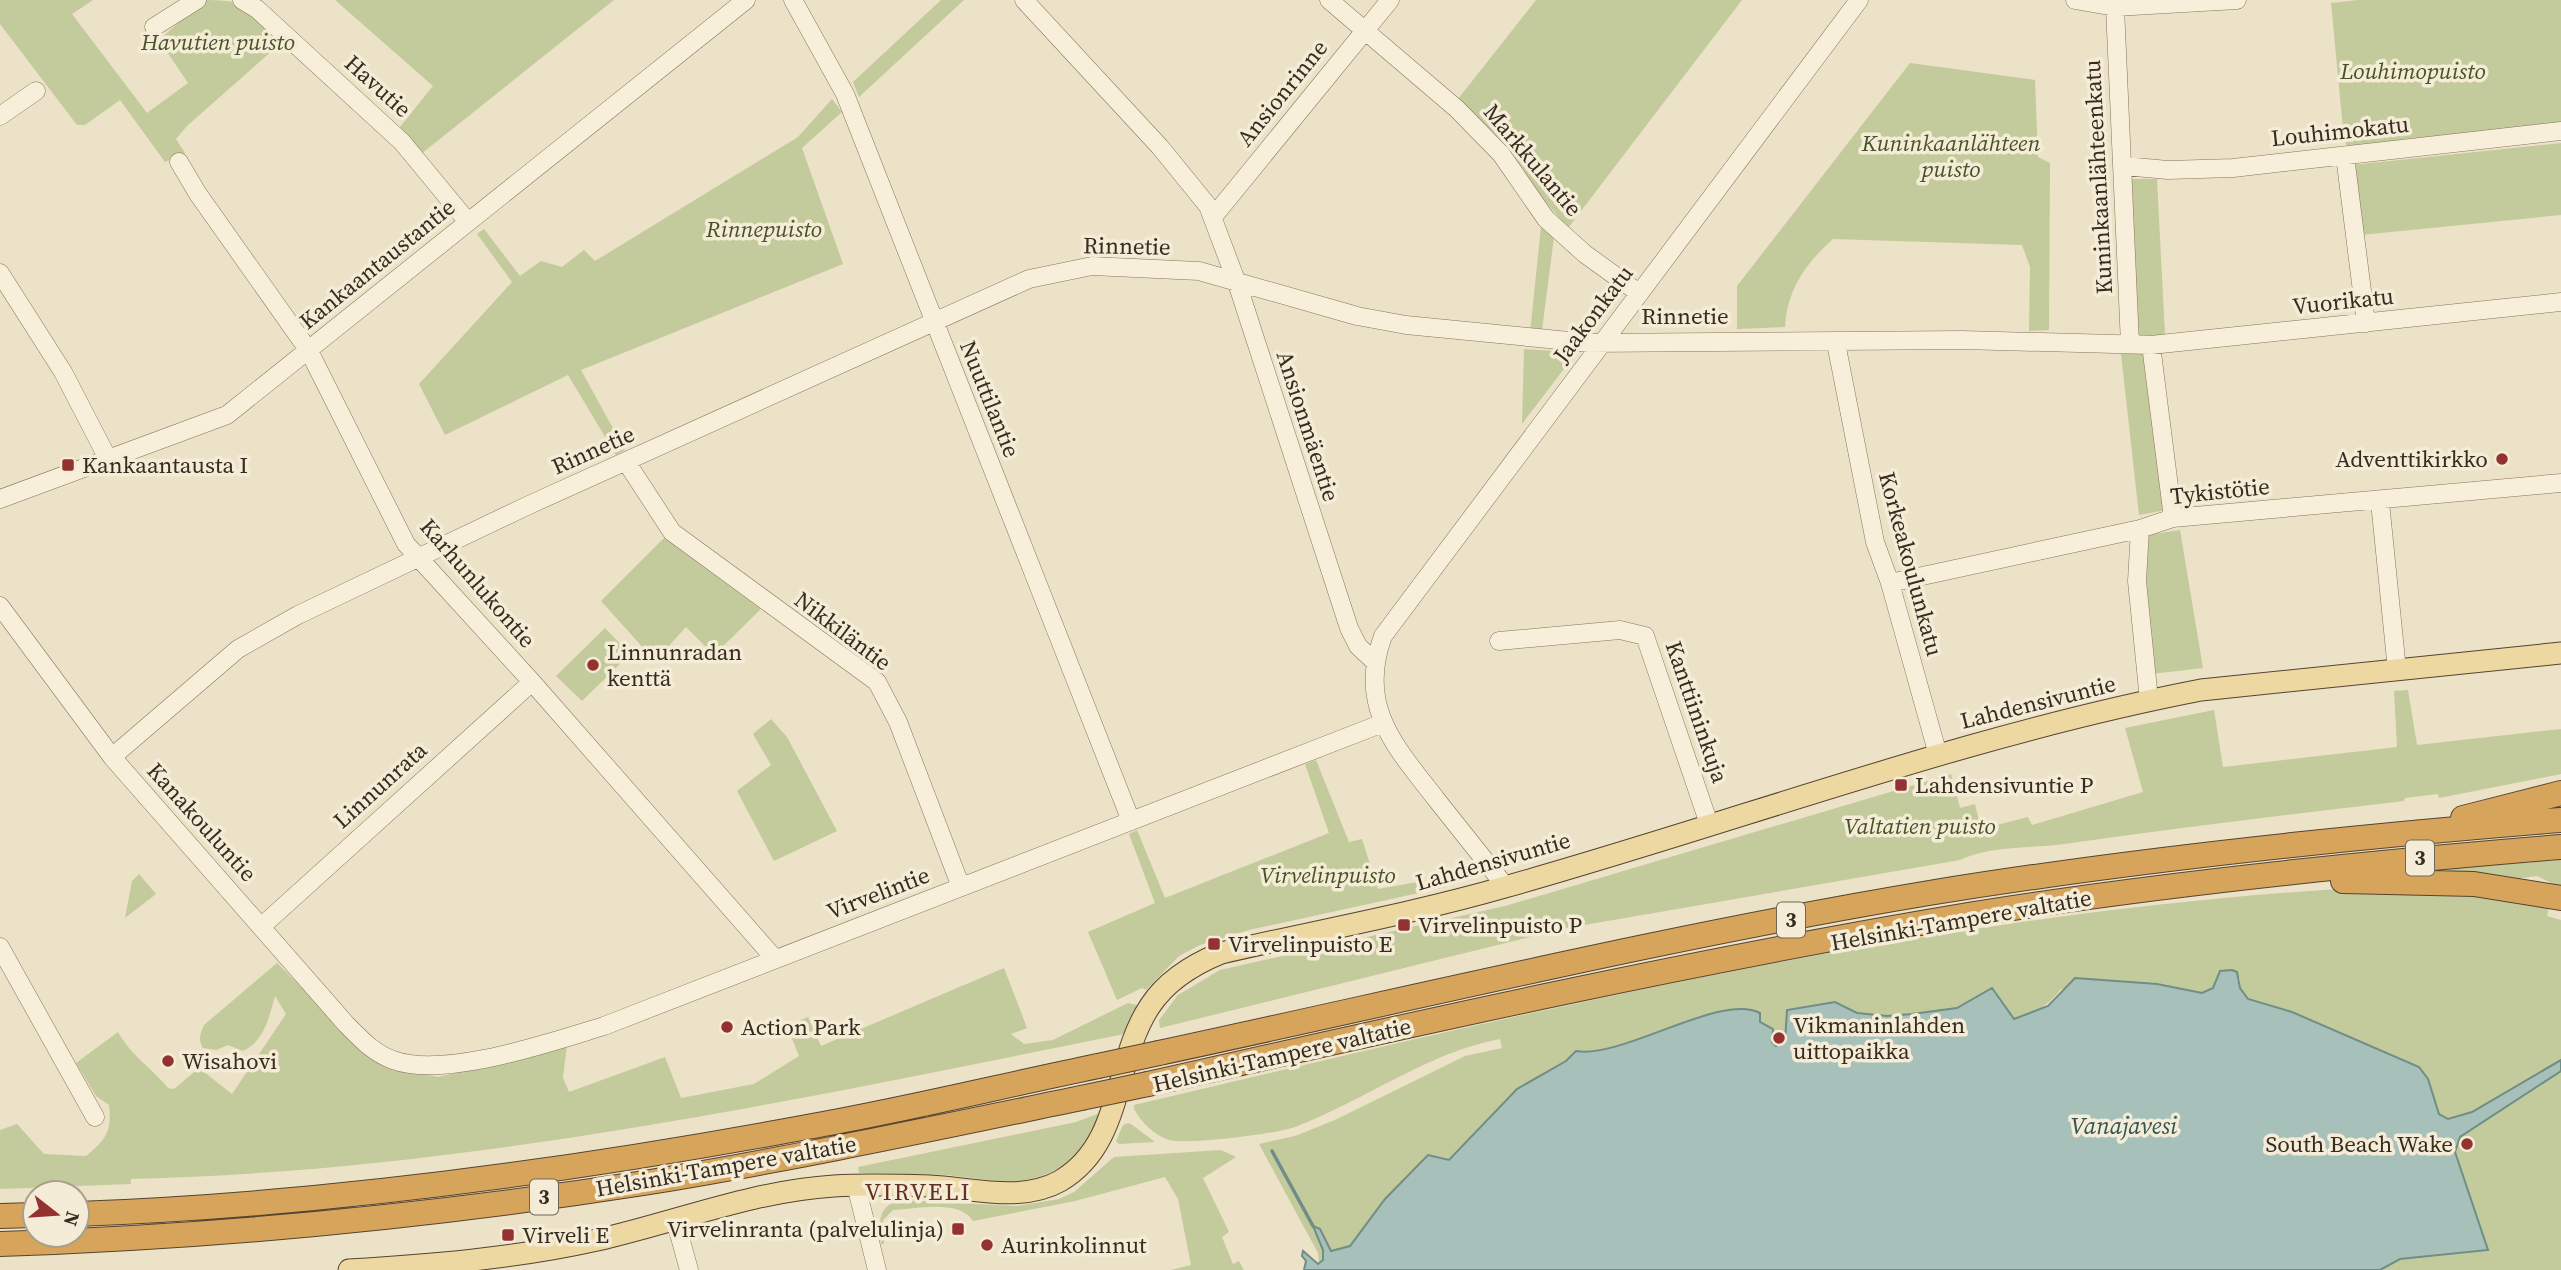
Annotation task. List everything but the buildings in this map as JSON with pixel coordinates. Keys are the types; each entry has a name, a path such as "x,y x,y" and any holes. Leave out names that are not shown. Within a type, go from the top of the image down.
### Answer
{"highway":[{"path":"2431,831 2475,813 2561,793"},
{"name":"Helsinki-Tampere valtatie","path":"91,1213 218,1207 336,1196 638,1156 810,1127 1664,944 1929,893 2169,860 2431,831 2561,820"},
{"name":"Helsinki-Tampere valtatie","path":"0,1244 219,1233 464,1208 645,1182 776,1160 1148,1084 1665,973 1946,920 2153,889 2402,860 2561,847"},
{"path":"2279,876 2313,880 2435,881 2512,888 2561,898"},
{"path":"0,1216 21,1215"}],"main road":[{"name":"Lahdensivuntie","path":"349,1270 500,1255 584,1242 792,1190 856,1185 1028,1192 1042,1189 1073,1172 1103,1147 1107,1126 1141,1023 1151,1005 1184,972 1221,953 1506,887 1938,755 2149,700 2201,690 2561,653"}],"street":[{"path":"154,27 197,0"},
{"name":"Havutie","path":"243,0 257,9 402,142 468,222"},
{"name":"Kankaantaustantie","path":"0,499 107,457 228,415 746,0"},
{"name":"Nuuttilantie","path":"793,0 845,94 1131,821"},
{"name":"Ansionmäentie","path":"1024,0 1160,147 1213,217 1349,628 1358,646 1374,661"},
{"name":"Markkulantie","path":"1329,0 1453,106 1501,154 1546,219 1585,254 1639,293"},
{"name":"Ansionrinne","path":"1213,217 1390,0"},
{"name":"Jaakonkatu","path":"1374,661 1383,636 1422,582 1859,0"},
{"path":"2075,0 2115,7 2237,0"},
{"name":"Kuninkaanlähteenkatu","path":"2115,7 2130,344"},
{"path":"0,116 36,91"},
{"name":"Louhimokatu","path":"2123,166 2168,170 2233,168 2561,131"},
{"path":"2345,156 2366,323"},
{"name":"Karhunlukontie","path":"179,162 212,215 309,351 406,544 532,682 775,959"},
{"name":"Rinnetie","path":"112,757 238,649 298,615 529,505 627,463 933,321 1029,279 1092,266 1199,271 1357,316 1406,325 1536,340 1836,343 1962,340 2130,344"},
{"path":"0,273 63,372 107,457"},
{"name":"Vuorikatu","path":"2130,344 2151,345 2561,302"},
{"name":"Korkeakoulunkatu","path":"1836,343 1875,541 1890,583 1938,755"},
{"path":"2151,345 2173,518"},
{"name":"Nikkiläntie","path":"627,463 662,520 685,543 877,682 898,722 961,887"},
{"name":"Tykistötie","path":"1890,583 2140,528 2173,518 2380,502 2561,483"},
{"path":"2380,502 2397,670"},
{"path":"2140,528 2137,581 2149,700"},
{"name":"Kanakouluntie","path":"0,606 112,757 346,1024 383,1056"},
{"name":"Kanttiininkuja","path":"1499,641 1620,630 1645,636 1709,824"},
{"path":"1374,661 1374,689 1383,723 1396,748 1506,887"},
{"name":"Linnunrata","path":"262,926 532,682"},
{"name":"Virvelintie","path":"383,1056 421,1066 473,1060 604,1026 1383,723"},
{"path":"0,947 96,1117"},
{"path":"856,1185 877,1270"},
{"path":"675,1219 689,1270"}],"green space":[{"name":"Havutien puisto","path":"0,0 93,0 72,14 147,113 188,83 159,40 204,0 232,2 249,8 283,41 187,126 176,139 185,153 165,162 120,100 85,125 77,125 0,24"},
{"path":"335,0 614,0 421,154 400,127 433,86"},
{"path":"941,0 964,0 859,97 853,82"},
{"path":"1536,0 1742,0 1568,228 1458,99"},
{"name":"Louhimopuisto","path":"2358,0 2561,0 2561,126 2349,150 2344,139 2331,3"},
{"name":"Kuninkaanlähteen puisto","path":"1910,63 2035,80 2038,157 2050,163 2049,330 2029,331 2030,267 2022,245 1833,239 1806,268 1794,289 1785,327 1737,329 1737,286"},
{"name":"Rinnepuisto","path":"832,99 842,112 802,148 843,264 581,370 625,450 616,455 568,375 445,435 419,384 512,282 477,234 484,229 520,276 541,261 562,267 584,250 595,261 798,137"},
{"path":"2561,143 2561,215 2361,235 2352,165"},
{"path":"2130,179 2157,179 2165,335 2137,336"},
{"path":"1541,226 1554,237 1542,330 1530,333"},
{"path":"1524,349 1568,352 1573,357 1522,424"},
{"path":"2148,352 2166,510 2139,515 2121,354"},
{"path":"2180,530 2203,668 2152,674 2144,591 2147,535"},
{"path":"665,537 763,607 714,655 686,627 655,661 601,601"},
{"name":"Linnunradan kenttä","path":"605,628 630,654 582,701 556,676"},
{"name":"Valtatien puisto","path":"2408,690 2417,745 2561,729 2561,774 2439,798 2438,794 2405,798 2404,801 1985,852 1960,860 1567,928 1160,1028 1159,1020 1178,995 1220,970 1505,906 1951,774 1960,808 1975,804 1981,829 2028,817 2032,825 2143,792 2125,728 2214,710 2223,767 2397,747 2394,691"},
{"path":"771,719 787,737 837,831 774,861 737,791 771,765 753,734"},
{"name":"Virvelinpuisto","path":"1316,760 1349,842 1362,839 1378,889 1440,878 1446,887 1249,930 1200,945 1179,956 1146,990 1142,988 1117,1000 1088,932 1155,903 1129,834 1137,830 1165,898 1329,833 1305,764"},
{"path":"2561,860 2561,888 2537,876 2514,879 2414,871"},
{"path":"139,874 156,894 125,918 132,881"},
{"path":"2394,886 2550,904 2547,916 2561,920 2561,1060 2472,1112 2448,1119 2439,1114 2428,1079 2419,1067 2292,1012 2247,999 2240,988 2240,978 2216,985 2202,993 2157,984 2061,989 2040,1009 2014,1019 1991,988 1957,1008 1912,1014 1887,1016 1857,1013 1835,1002 1787,1010 1785,1043 1776,1046 1771,1033 1760,1023 1760,1013 1743,1009 1722,1011 1619,1045 1596,1051 1576,1051 1566,1061 1517,1089 1449,1160 1428,1155 1385,1199 1350,1246 1331,1251 1323,1236 1313,1226 1323,1250 1322,1262 1319,1264 1318,1253 1259,1144 1295,1136 1335,1120 1465,1056 1502,1048 1500,1039 1447,1055 1321,1116 1295,1127 1270,1133 1212,1140 1169,1140 1148,1128 1134,1109 1134,1105 1446,1032 1759,966 1916,938 2074,915 2234,897"},
{"path":"277,963 380,1065 438,1077 567,1045 563,1078 569,1092 665,1057 681,1098 754,1084 799,1056 787,1026 808,1017 821,1046 1004,968 1027,1028 1011,1034 1024,1044 1053,1040 1128,1003 1141,1006 1124,1034 754,1107 630,1128 382,1162 257,1173 131,1179 131,1184 91,1186 91,1179 21,1179 21,1188 0,1189 0,1130 17,1124 44,1154 86,1156 103,1140 108,1128 109,1105 96,1096 76,1063 118,1032 129,1048 168,1088 174,1089 199,1068 232,1094 286,1014 275,996 261,1035 243,1051 228,1045 216,1050 203,1048 200,1040 204,1025"},
{"path":"2561,1071 2561,1270 2380,1270 2400,1259 2488,1250 2455,1152 2460,1136"},
{"path":"1105,1111 1094,1139 1067,1164 1032,1181 1013,1183 947,1175 859,1173 858,1167 1076,1122"},
{"path":"1128,1123 1155,1142 1119,1144 1116,1141 1123,1125"},
{"path":"1221,1150 1236,1157 1203,1178 1229,1232 1222,1237 1233,1264 1239,1261 1244,1270 1171,1270 1191,1265 1178,1199 1165,1177 1075,1201 973,1221 967,1214 948,1208 893,1210 883,1220 884,1244 881,1244 880,1223 883,1212 886,1207 899,1200 1017,1206 1059,1199 1074,1192 1114,1157"}],"water":[{"name":"Vanajavesi","path":"2220,971 2237,972 2240,988 2248,999 2292,1012 2419,1067 2428,1079 2439,1114 2448,1119 2472,1112 2561,1060 2561,1071 2460,1137 2455,1152 2488,1250 2400,1259 2380,1270 1304,1270 1306,1261 1302,1256 1303,1251 1318,1264 1323,1260 1323,1250 1313,1226 1320,1229 1331,1251 1350,1246 1385,1199 1428,1155 1449,1160 1517,1089 1566,1061 1576,1051 1596,1051 1619,1045 1721,1011 1743,1009 1760,1013 1760,1022 1773,1029 1772,1042 1776,1046 1785,1042 1787,1010 1835,1002 1857,1013 1887,1016 1912,1014 1957,1008 1992,988 2014,1019 2048,1006 2075,978 2157,984 2202,993 2213,988"}],"waterway":[{"path":"1272,1151 1313,1226"}],"place":[{"name":"Adventtikirkko","path":"2502,459"},
{"name":"Kankaantausta I","path":"68,465"},
{"name":"Linnunradan kenttä","path":"593,665"},
{"name":"Lahdensivuntie P","path":"1901,785"},
{"name":"Virvelinpuisto P","path":"1404,925"},
{"name":"Virvelinpuisto E","path":"1214,944"},
{"name":"Action Park","path":"727,1027"},
{"name":"Vikmaninlahden uittopaikka","path":"1779,1038"},
{"name":"Wisahovi","path":"168,1061"},
{"name":"South Beach Wake","path":"2467,1144"},
{"name":"Virvelinranta (palvelulinja)","path":"958,1229"},
{"name":"Virveli E","path":"508,1235"},
{"name":"Aurinkolinnut","path":"987,1245"}],"district":[{"name":"VIRVELI","path":"918,1192"}]}
